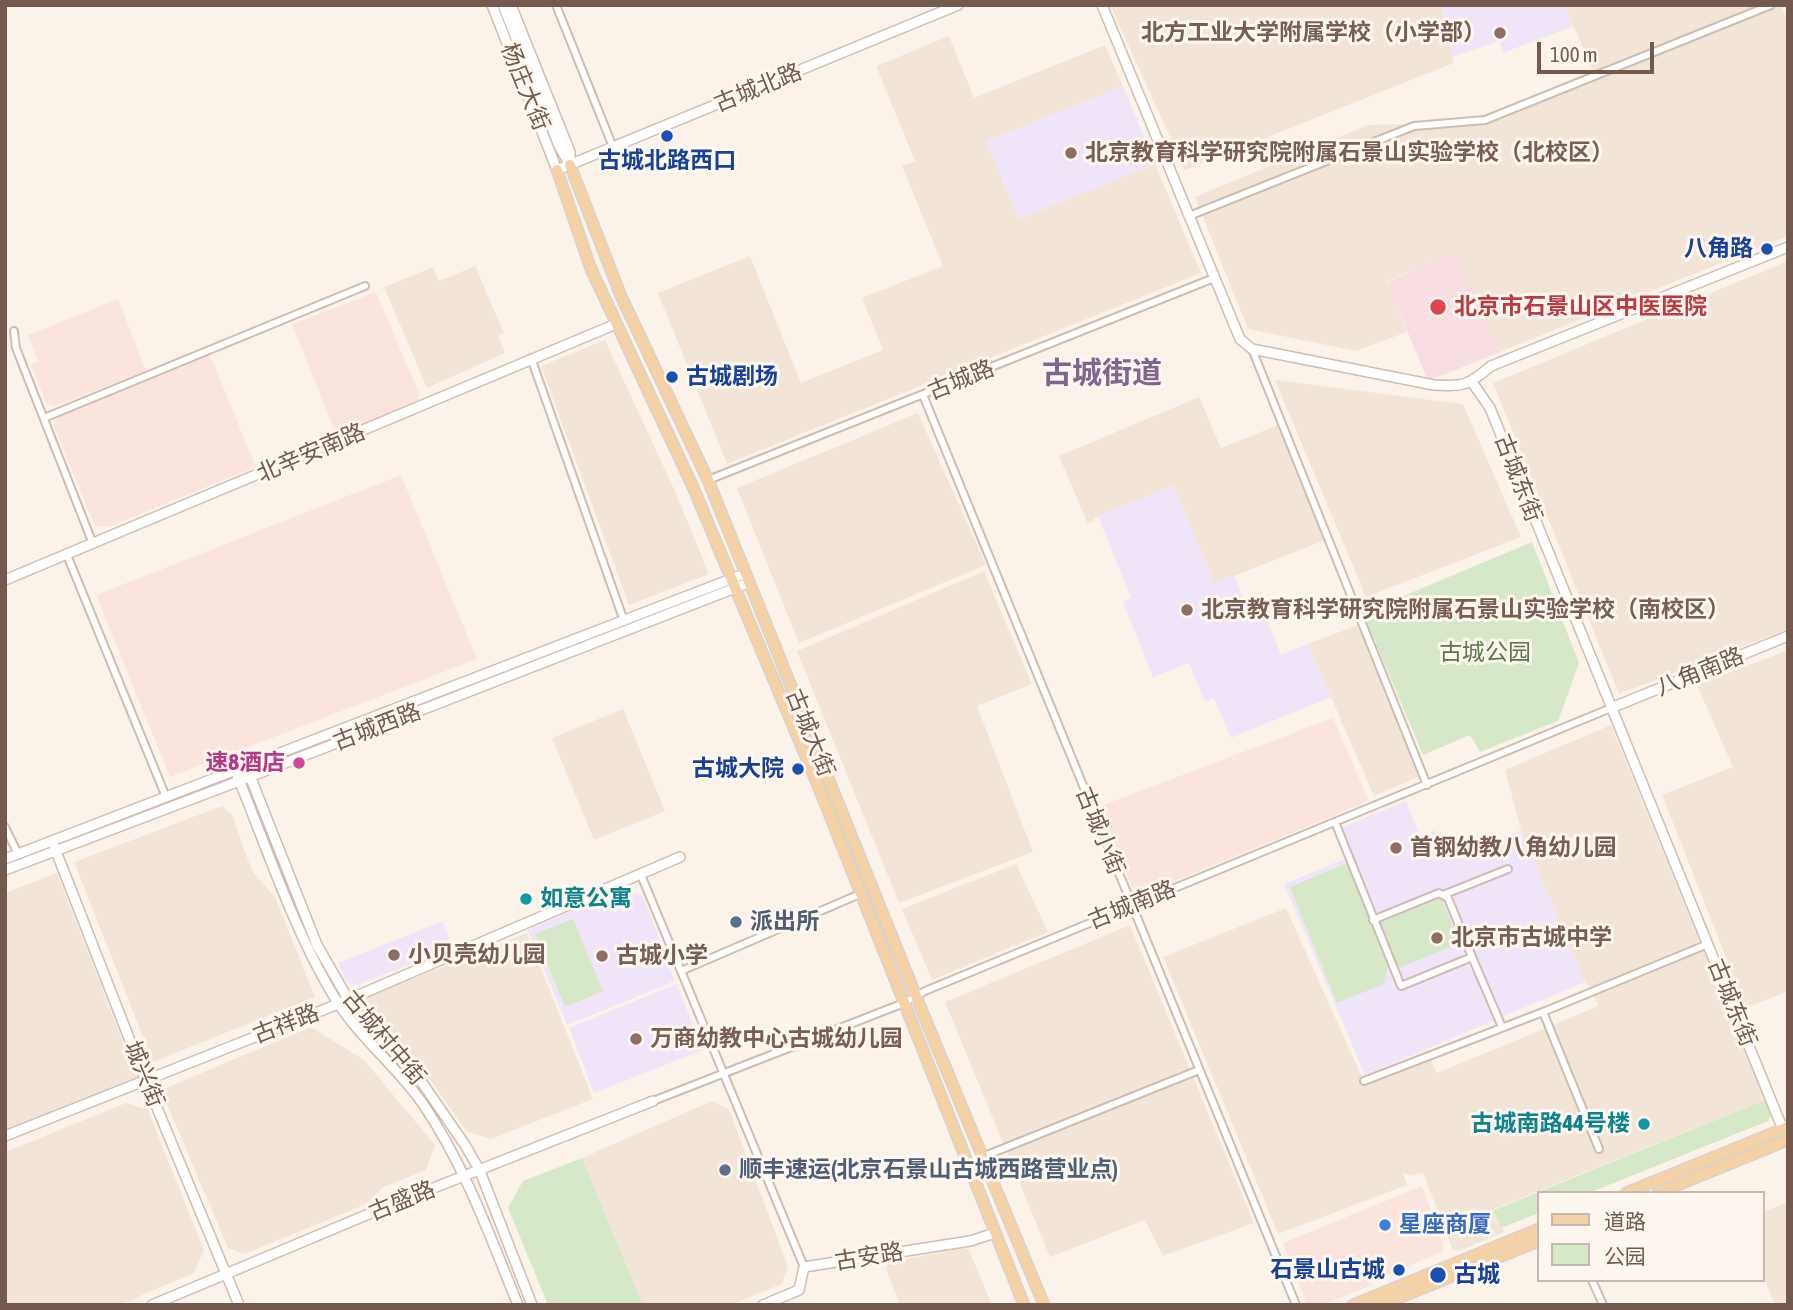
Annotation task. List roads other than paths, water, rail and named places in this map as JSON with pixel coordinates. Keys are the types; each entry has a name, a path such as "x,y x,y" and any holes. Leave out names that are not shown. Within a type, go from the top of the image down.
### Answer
{"main road":[{"name":"古城大街","path":"570,165 621,296 708,480 1044,1305"},
{"name":"古城大街","path":"557,170 591,270 693,487 819,788 1024,1305"},
{"path":"1631,1191 1786,1129"},
{"path":"1663,1191 1788,1140"},
{"path":"1353,1305 1538,1228"},
{"path":"1381,1305 1538,1241"}],"street":[{"name":"杨庄大街","path":"492,5 557,170"},
{"path":"503,5 559,146 570,165"},
{"name":"杨庄大街","path":"511,5 570,152 570,165"},
{"path":"556,5 613,147"},
{"name":"古城北路","path":"557,170 958,5"},
{"path":"1102,5 1240,339 1252,349 1427,785"},
{"path":"1189,216 1414,126 1485,120 1771,5"},
{"path":"1252,349 1434,385 1450,386 1472,382 1491,366 1788,247"},
{"name":"古城路","path":"708,480 1214,278"},
{"path":"44,418 365,286"},
{"name":"北辛安南路","path":"5,580 616,324"},
{"path":"14,331 16,348 93,544"},
{"path":"531,358 624,621"},
{"name":"古城东街","path":"1472,382 1490,408 1786,1129"},
{"name":"古城小街","path":"923,395 1296,1305"},
{"path":"66,555 166,797"},
{"name":"古城西路","path":"5,859 54,846 240,781 746,578"},
{"name":"古城西路","path":"5,870 166,797 624,621 733,584"},
{"name":"八角南路","path":"1612,708 1788,636"},
{"name":"古城南路","path":"653,1101 904,1003 1130,905 1612,708"},
{"name":"古城村中街","path":"246,766 317,945 360,1016 421,1082 444,1112 480,1171 532,1305"},
{"name":"古城村中街","path":"236,770 310,953 338,1004 356,1028 422,1102 466,1176 519,1305"},
{"path":"1335,822 1401,986 1472,957"},
{"path":"5,827 18,854"},
{"name":"城兴街","path":"54,846 145,1079 239,1305"},
{"name":"古祥路","path":"5,1136 338,1004 680,857"},
{"path":"1443,895 1508,869"},
{"path":"641,875 804,1267"},
{"path":"1373,920 1439,893 1448,898 1502,1027"},
{"path":"681,971 860,894"},
{"path":"1364,1081 1543,1012 1708,944"},
{"path":"1543,1012 1599,1149"},
{"path":"982,1157 1199,1070"},
{"name":"古盛路","path":"152,1305 653,1101"},
{"name":"古安路","path":"763,1305 799,1290 804,1267 970,1241 995,1233"},
{"path":"1593,1282 1602,1305"}],"place":[{"name":"北方工业大学附属学校（小学部）","path":"1500,33"},
{"name":"古城北路西口","path":"667,136"},
{"name":"北京教育科学研究院附属石景山实验学校（北校区）","path":"1071,153"},
{"name":"八角路","path":"1767,249"},
{"name":"北京市石景山区中医医院","path":"1438,307"},
{"name":"古城剧场","path":"672,377"},
{"name":"北京教育科学研究院附属石景山实验学校（南校区）","path":"1187,610"},
{"name":"速8酒店","path":"299,763"},
{"name":"古城大院","path":"798,769"},
{"name":"首钢幼教八角幼儿园","path":"1396,848"},
{"name":"如意公寓","path":"526,899"},
{"name":"派出所","path":"736,922"},
{"name":"北京市古城中学","path":"1437,938"},
{"name":"小贝壳幼儿园","path":"394,955"},
{"name":"古城小学","path":"602,956"},
{"name":"万商幼教中心古城幼儿园","path":"636,1039"},
{"name":"古城南路44号楼","path":"1644,1124"},
{"name":"顺丰速运(北京石景山古城西路营业点)","path":"725,1170"},
{"name":"星座商厦","path":"1385,1225"},
{"name":"石景山古城","path":"1399,1270"},
{"name":"古城","path":"1438,1275"}],"district":[{"name":"古城街道","path":"1102,374"}],"park label":[{"name":"古城公园","path":"1485,653"}]}
